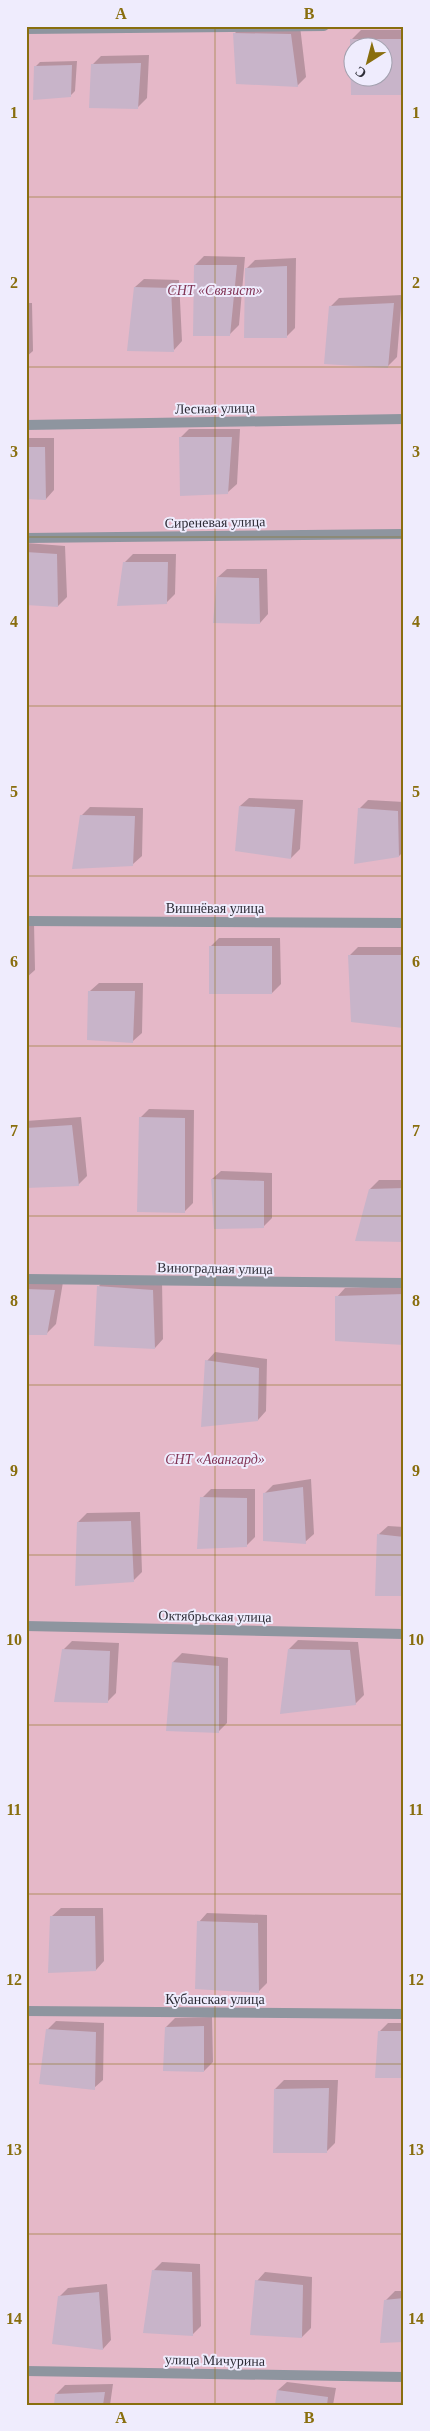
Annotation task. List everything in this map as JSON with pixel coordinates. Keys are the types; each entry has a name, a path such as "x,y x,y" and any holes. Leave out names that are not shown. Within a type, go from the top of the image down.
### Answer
{"street":[{"path":"26,29 324,26"},
{"name":"Лесная улица","path":"26,425 404,419"},
{"name":"Сиреневая улица","path":"26,538 404,534"},
{"name":"Вишнёвая улица","path":"26,921 404,923"},
{"name":"Виноградная улица","path":"26,1280 404,1283"},
{"name":"Октябрьская улица","path":"26,1626 404,1634"},
{"name":"Кубанская улица","path":"26,2011 404,2014"},
{"name":"улица Мичурина","path":"26,2371 404,2377"}],"green space":[{"name":"СНТ «Авангард»","path":"26,26 404,26 404,2405 26,2405"}],"building":[{"path":"233,33 291,34 298,87 236,84"},
{"path":"392,39 401,39 401,95 351,95 351,88 392,88"},
{"path":"141,63 138,109 89,108 91,64"},
{"path":"72,65 71,97 33,100 34,66"},
{"path":"194,265 237,265 230,336 193,336"},
{"path":"287,266 287,338 244,338 245,268"},
{"path":"134,287 171,288 174,352 127,351"},
{"path":"394,303 388,368 324,364 329,306"},
{"path":"179,437 232,437 228,494 180,496"},
{"path":"26,447 45,447 46,500 26,499"},
{"path":"26,552 57,554 58,607 26,605"},
{"path":"123,562 168,562 167,604 117,606"},
{"path":"217,577 259,578 260,624 213,623"},
{"path":"239,806 295,809 291,859 235,851"},
{"path":"358,808 398,811 399,857 354,864"},
{"path":"80,815 135,816 133,866 72,869"},
{"path":"209,946 272,946 272,994 209,994"},
{"path":"348,955 402,955 403,1028 351,1022"},
{"path":"88,991 135,991 133,1043 87,1040"},
{"path":"139,1117 185,1118 185,1213 137,1212"},
{"path":"72,1125 79,1186 26,1188 26,1128"},
{"path":"211,1179 264,1181 264,1228 214,1229"},
{"path":"404,1188 404,1242 355,1241 369,1189"},
{"path":"97,1286 153,1290 155,1349 94,1346"},
{"path":"26,1289 55,1290 47,1335 26,1335"},
{"path":"404,1294 404,1345 335,1341 335,1296"},
{"path":"205,1360 259,1368 258,1421 201,1427"},
{"path":"303,1487 306,1544 263,1541 263,1493"},
{"path":"200,1497 247,1498 247,1547 197,1549"},
{"path":"131,1521 134,1582 75,1586 77,1522"},
{"path":"377,1534 404,1537 404,1596 375,1596"},
{"path":"62,1649 110,1651 108,1703 54,1702"},
{"path":"288,1649 350,1650 356,1705 280,1714"},
{"path":"172,1662 219,1666 219,1733 166,1731"},
{"path":"50,1916 95,1916 96,1971 48,1973"},
{"path":"197,1921 258,1923 259,1993 195,1989"},
{"path":"204,2026 204,2072 163,2071 165,2027"},
{"path":"46,2029 96,2032 95,2090 39,2084"},
{"path":"378,2031 404,2031 404,2078 375,2078"},
{"path":"329,2088 327,2153 273,2153 274,2089"},
{"path":"152,2270 192,2272 193,2336 143,2333"},
{"path":"255,2280 303,2285 302,2338 250,2335"},
{"path":"99,2292 103,2350 52,2344 58,2296"},
{"path":"404,2298 404,2342 380,2343 384,2300"},
{"path":"277,2390 328,2397 327,2405 275,2405"},
{"path":"105,2392 103,2405 54,2405 55,2394"}],"park label":[{"name":"СНТ «Связист»","path":"215,290"}]}
